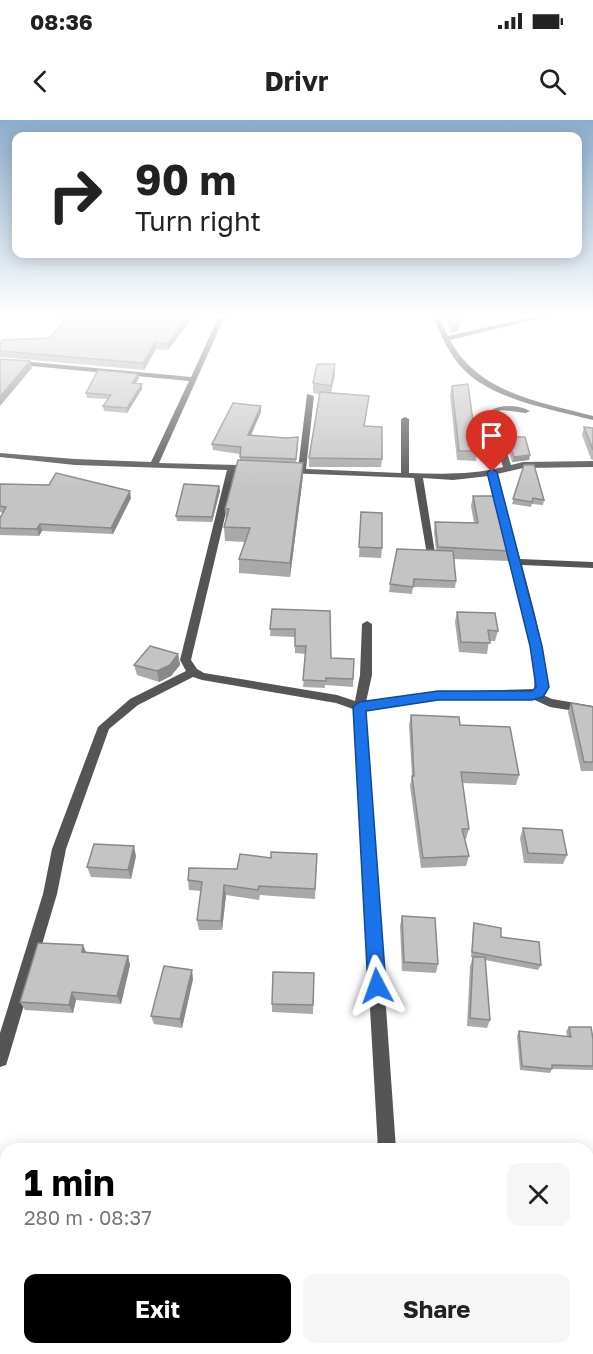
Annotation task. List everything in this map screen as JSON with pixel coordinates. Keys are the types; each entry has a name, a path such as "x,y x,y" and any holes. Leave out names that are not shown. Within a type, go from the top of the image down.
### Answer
{"street":[{"path":"142,374 192,378"},
{"path":"154,465 195,374"},
{"path":"474,374 485,382 547,406 593,418"},
{"path":"302,471 310,396"},
{"path":"508,469 495,428 494,411 500,408 526,411"},
{"path":"405,419 405,476"},
{"path":"0,455 75,462 238,468 185,660 193,672 202,676 337,699 359,707 438,696 539,693 542,687 536,646 492,472"},
{"path":"279,470 453,477 545,464 593,464"},
{"path":"418,477 430,553"},
{"path":"515,562 593,565"},
{"path":"367,624 366,675 359,707 387,1143"},
{"path":"0,1059 50,894 59,849 104,727 134,702 193,672"},
{"path":"532,695 550,703 593,710"}],"building":[{"path":"0,374 20,374 0,397"},
{"path":"96,374 138,374 132,383 142,384 127,408 103,406 111,395 86,393"},
{"path":"315,374 333,374 331,386 313,383"},
{"path":"468,384 477,451 459,451 452,386"},
{"path":"320,392 369,396 364,426 382,427 382,459 309,458"},
{"path":"233,403 261,406 248,435 298,437 296,459 240,457 241,447 212,444"},
{"path":"584,427 593,428 593,450"},
{"path":"507,437 525,437 530,455 514,457"},
{"path":"238,460 303,463 290,563 239,559 250,528 224,527 229,509 225,509"},
{"path":"524,465 534,465 544,500 533,498 532,502 513,499"},
{"path":"56,473 130,491 111,528 40,524 37,529 0,528 0,518 6,507 0,506 0,484 49,485"},
{"path":"184,484 219,486 212,517 176,516"},
{"path":"473,496 497,496 511,551 438,547 435,522 478,523"},
{"path":"361,512 382,513 382,548 359,547"},
{"path":"397,549 453,551 456,581 414,579 413,587 390,584"},
{"path":"272,609 330,611 331,658 354,659 353,679 303,680 306,646 295,646 295,629 270,629"},
{"path":"457,612 495,613 498,631 488,630 490,643 461,642"},
{"path":"150,646 178,654 170,665 157,671 134,665"},
{"path":"571,703 593,707 593,762 584,762"},
{"path":"411,715 459,717 460,725 510,727 519,775 461,772 469,829 462,829 469,856 423,858 412,776 414,776"},
{"path":"523,828 562,830 567,855 528,853"},
{"path":"94,844 134,846 128,870 87,867"},
{"path":"271,852 317,854 315,889 259,886 258,890 224,885 221,921 197,920 202,882 188,880 189,868 237,869 240,854 271,858"},
{"path":"402,916 435,918 438,964 404,962"},
{"path":"474,923 501,928 501,937 539,942 541,965 472,952"},
{"path":"38,943 83,945 82,952 128,956 117,996 72,992 69,1005 20,1002"},
{"path":"473,957 485,957 490,1020 470,1018"},
{"path":"164,966 192,970 180,1019 151,1016"},
{"path":"273,972 314,973 313,1005 272,1004"},
{"path":"569,1027 591,1027 593,1066 552,1065 552,1069 522,1066 519,1031 571,1037"}],"route":[{"path":"377,986 359,707 438,696 532,695 539,693 542,687 536,646 492,472"}]}
